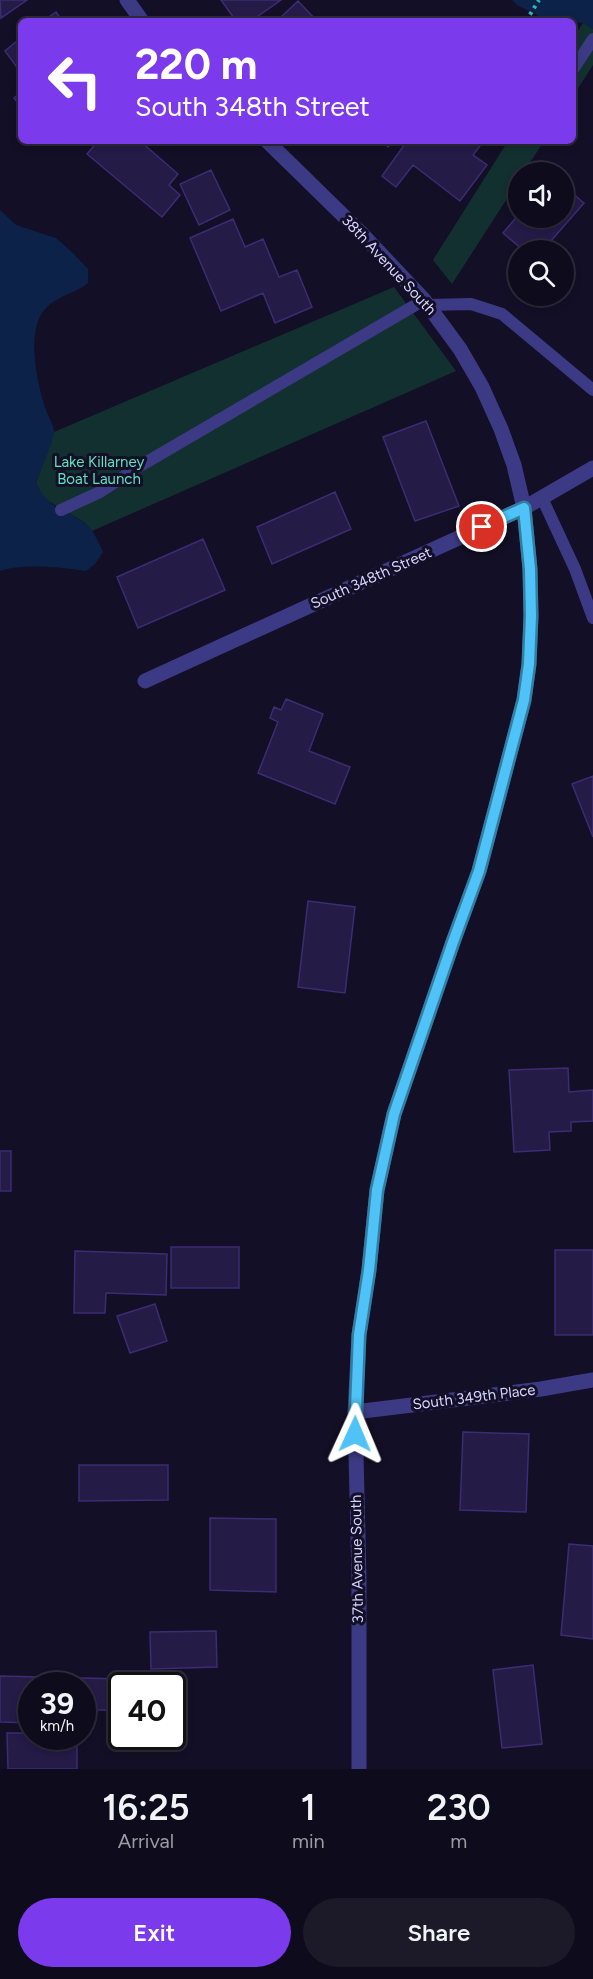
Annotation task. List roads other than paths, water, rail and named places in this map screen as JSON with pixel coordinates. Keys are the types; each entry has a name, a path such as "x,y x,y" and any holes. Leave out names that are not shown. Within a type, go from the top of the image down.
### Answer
{"street":[{"path":"127,0 140,18"},
{"name":"38th Avenue South","path":"270,144 360,232 426,302 459,349 482,387 501,429 514,465 524,508"},
{"name":"South 348th Street","path":"146,681 524,508 593,468"},
{"name":"37th Avenue South","path":"359,1769 359,1579 355,1412 359,1335 369,1270 377,1190 394,1114 479,871 524,700 529,664 531,616 530,569 524,508"},
{"name":"South 349th Place","path":"355,1412 541,1389 593,1380"}],"lane":[{"path":"576,65 593,39"},
{"path":"61,510 100,492 150,460 426,302 471,304 502,314 593,390"},
{"path":"542,498 575,569 593,618"}],"water":[{"path":"512,0 593,0 593,29 583,23 576,22 576,18 542,18"},
{"path":"0,210 16,225 56,238 88,269 88,283 53,302 41,315 37,326 34,353 41,393 54,430 50,448 36,483 50,503 82,521 95,535 103,552 95,564 86,571 31,566 0,571"}],"park label":[{"name":"Lake Killarney Boat Launch","path":"99,470"}]}
